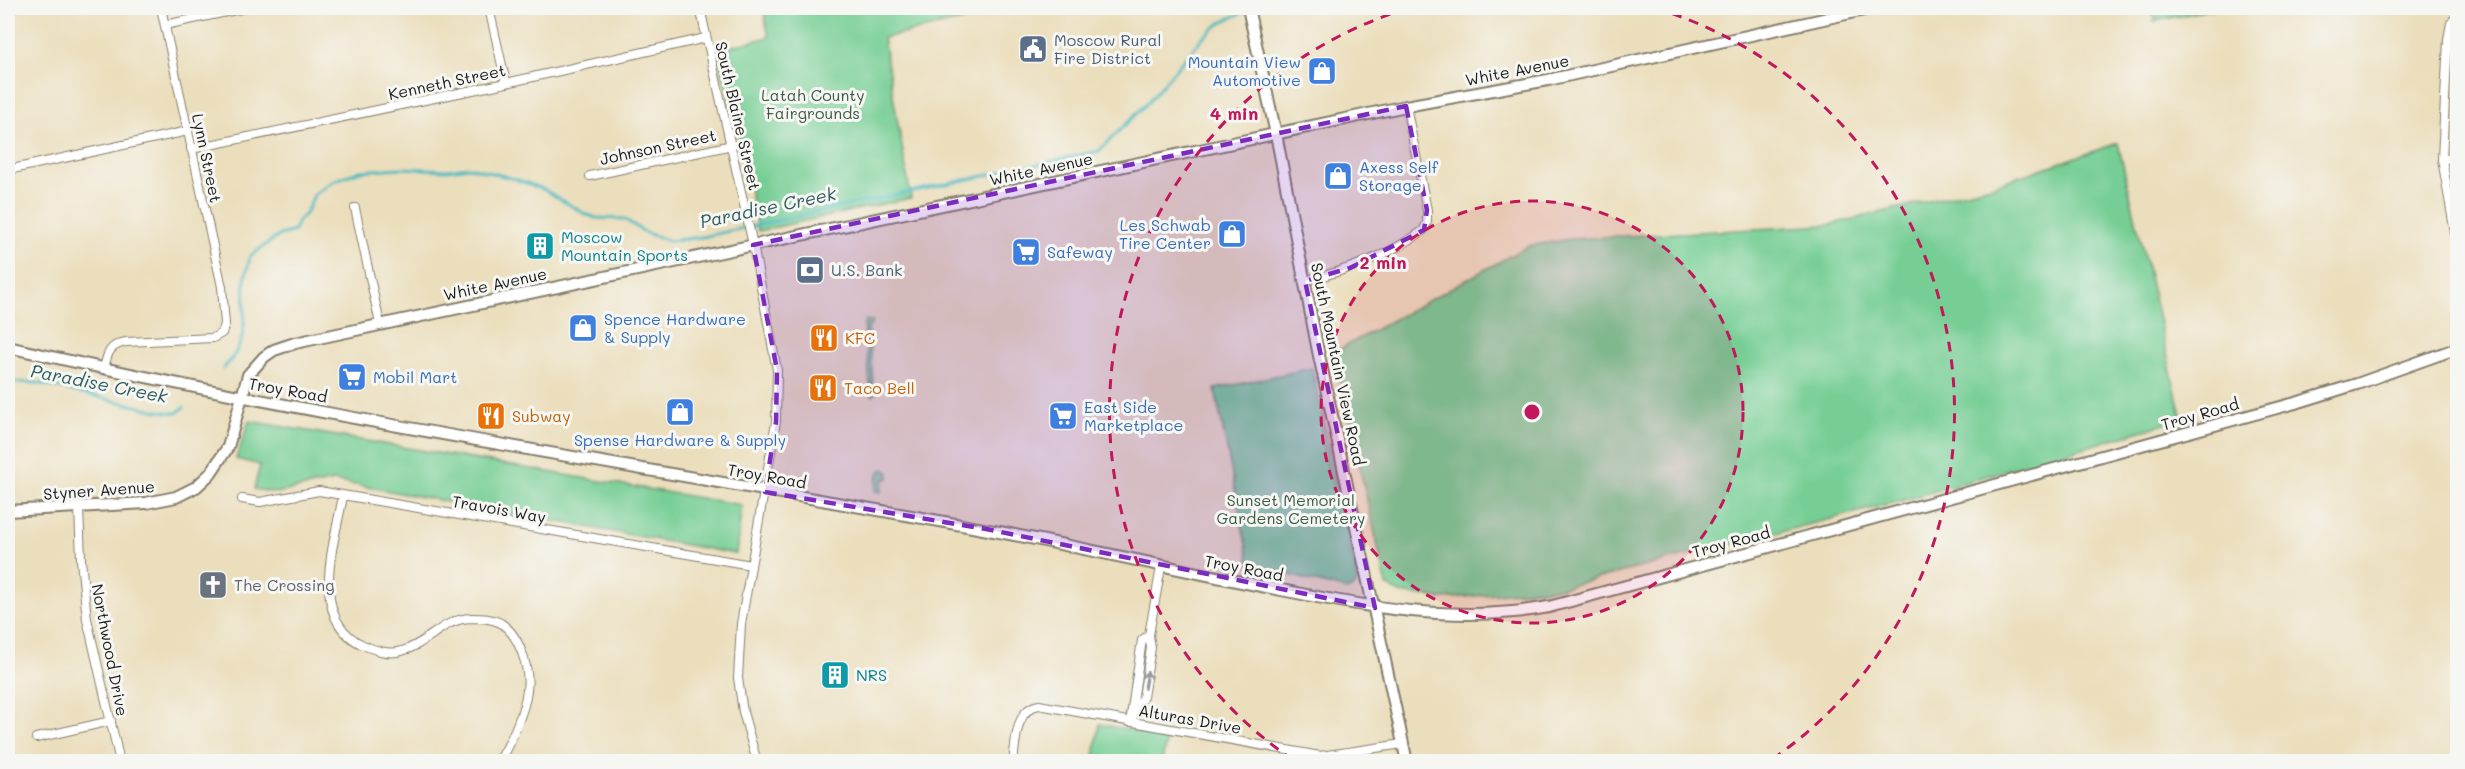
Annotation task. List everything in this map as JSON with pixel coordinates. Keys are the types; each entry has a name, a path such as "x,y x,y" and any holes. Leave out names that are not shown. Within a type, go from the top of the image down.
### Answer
{"street":[{"name":"Lynn Street","path":"104,369 107,355 115,344 218,336 224,329 222,287 161,8"},
{"path":"165,25 245,8"},
{"path":"489,8 506,83"},
{"name":"South Blaine Street","path":"700,8 732,145 777,370 776,422 741,624 738,678 743,712 758,762"},
{"name":"South Mountain View Road","path":"1248,8 1407,762"},
{"name":"White Avenue","path":"242,397 248,375 255,365 274,350 295,343 752,242 1406,106 1548,80 1873,8"},
{"path":"2457,13 2451,23 2448,39 2442,159 2457,250"},
{"name":"Kenneth Street","path":"191,148 706,39"},
{"path":"1305,280 1350,268 1424,230 1427,218 1406,106"},
{"path":"8,170 188,131"},
{"name":"Johnson Street","path":"590,176 732,145"},
{"path":"2442,159 2457,158"},
{"path":"355,208 380,324"},
{"name":"Troy Road","path":"8,347 242,397 765,492 986,529 1161,567 1375,608 1452,615 1507,613 1549,607 2300,402 2457,348"},
{"name":"Styner Avenue","path":"8,511 146,503 176,497 196,487 221,460 231,439 242,397"},
{"name":"Travois Way","path":"242,499 260,502 319,491 751,565"},
{"path":"343,496 328,586 330,607 340,628 352,640 373,649 391,653 404,651 455,619 470,618 488,618 502,624 512,634 521,652 527,673 528,688 505,753 498,762"},
{"name":"Northwood Drive","path":"79,507 81,566 87,619 120,762"},
{"path":"1130,722 1143,640 1149,635 1161,567"},
{"name":"Alturas Drive","path":"1013,762 1018,728 1023,714 1033,706 1039,705 1320,756 1403,744"},
{"path":"36,738 111,721"}],"highlighted area":[{"path":"1406,106 1427,210 1424,230 1350,268 1305,281 1375,608 986,529 765,492 776,422 777,370 753,245"}],"green space":[{"name":"Latah County Fairgrounds","path":"763,8 1021,8 883,38 911,198 758,231 742,152 717,50 769,37"},
{"path":"2151,8 2217,8 2154,21"},
{"path":"2118,143 2182,419 1901,501 1560,588 1444,599 1400,593 1387,586 1333,353 1528,246 1570,239 1828,225 1991,186"},
{"path":"866,320 873,322 868,328 874,391 880,388 873,396 864,323"},
{"name":"Sunset Memorial Gardens Cemetery","path":"1312,368 1358,579 1355,586 1347,590 1250,565 1215,389"},
{"path":"249,421 742,505 736,554 334,481 276,493 254,489 260,465 236,459"},
{"path":"883,469 888,471 889,478 883,480 881,492 875,491 878,474"},
{"path":"1100,724 1167,737 1162,761 1093,761"}],"waterway":[{"name":"Paradise Creek","path":"223,369 232,358 242,338 245,317 245,280 250,256 280,235 294,231 314,195 333,181 360,171 399,168 447,170 469,167 543,189 585,214 596,218 624,219 646,233 670,241 702,237 1099,151 1148,102 1203,37 1222,22 1246,11"},
{"name":"Paradise Creek","path":"8,382 38,383 158,411 177,413 184,407"}],"place":[{"name":"Moscow Rural Fire District","path":"1033,49"},
{"name":"Mountain View Automotive","path":"1322,71"},
{"name":"Axess Self Storage","path":"1338,176"},
{"name":"Les Schwab Tire Center","path":"1232,234"},
{"name":"Moscow Mountain Sports","path":"540,246"},
{"name":"Safeway","path":"1026,252"},
{"name":"U.S. Bank","path":"810,270"},
{"name":"Spence Hardware & Supply","path":"583,328"},
{"name":"KFC","path":"824,338"},
{"name":"Mobil Mart","path":"352,377"},
{"name":"Taco Bell","path":"823,388"},
{"name":"Spense Hardware & Supply","path":"680,412"},
{"name":"Subway","path":"491,416"},
{"name":"East Side Marketplace","path":"1063,416"},
{"name":"The Crossing","path":"213,585"},
{"name":"NRS","path":"835,675"}]}
